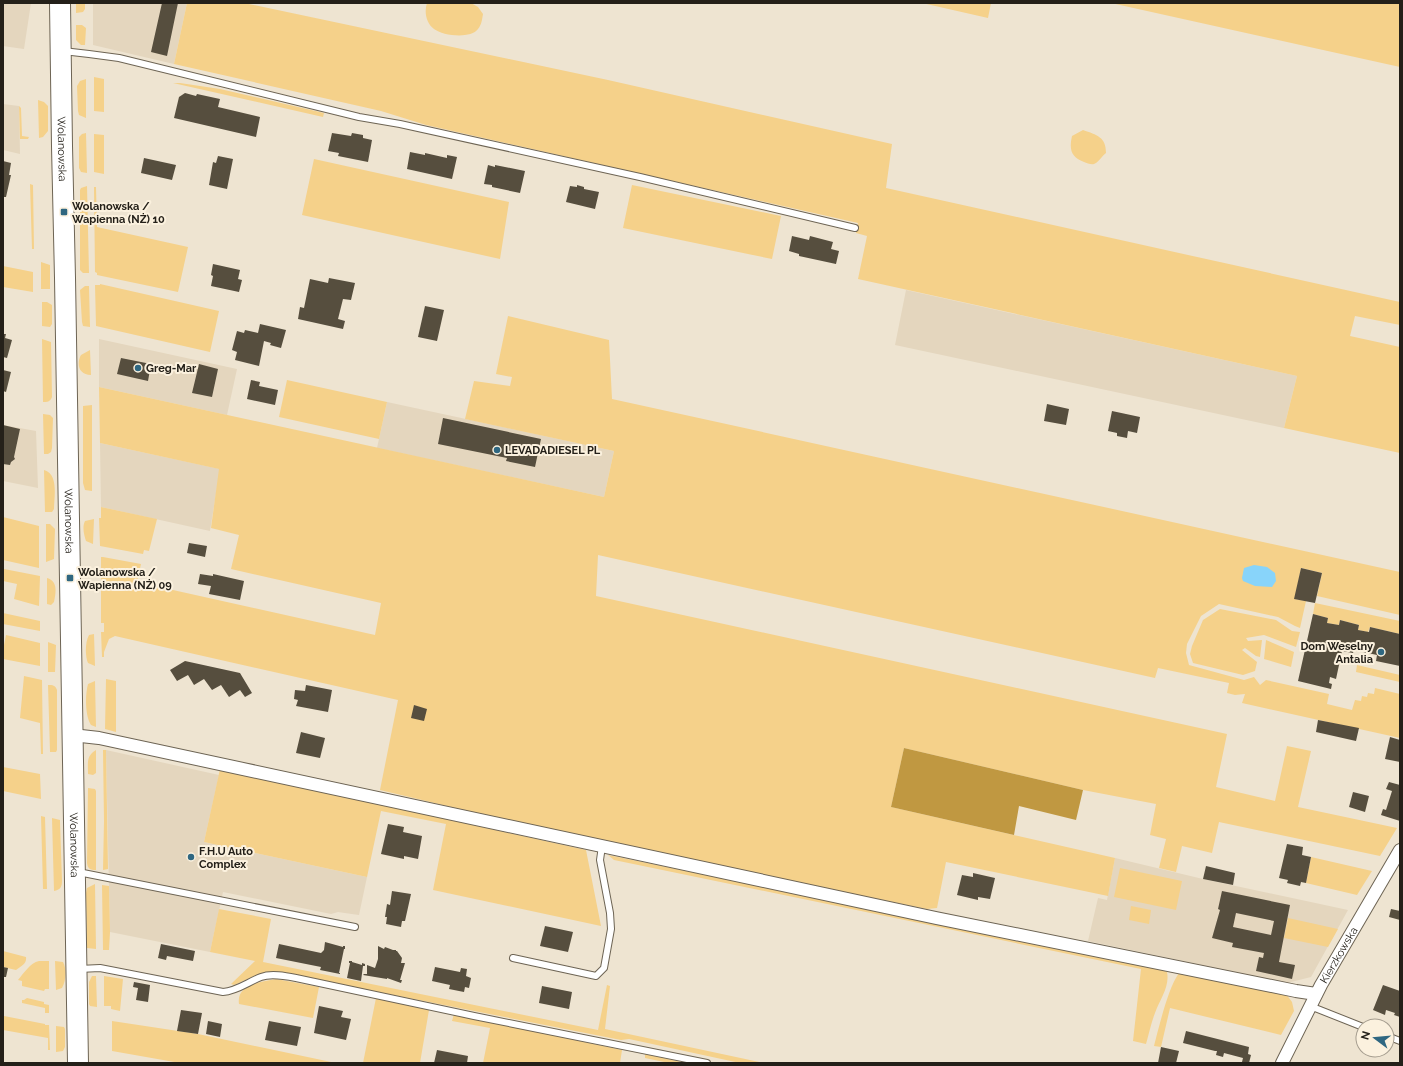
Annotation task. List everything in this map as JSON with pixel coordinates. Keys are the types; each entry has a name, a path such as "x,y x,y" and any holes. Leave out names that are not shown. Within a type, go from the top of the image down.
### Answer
{"main road":[{"name":"Wolanowska","path":"60,3 78,1063"}],"street":[{"path":"72,735 98,738 936,918 1316,994"},
{"name":"Kierzkowska","path":"1282,1063 1316,994 1400,850"}],"lane":[{"path":"61,51 119,58 359,117 400,124 640,177 855,228"},
{"path":"513,958 596,976 604,968 611,929 610,913 600,860 602,846"},
{"path":"74,871 355,927"},
{"path":"77,969 100,968 223,992 231,991 263,976 296,978 707,1063"},
{"path":"1310,1006 1355,1024"}],"shaded area":[{"path":"3,3 31,3 24,49 3,46"},
{"path":"76,3 85,3 85,9 83,12 76,13"},
{"path":"93,3 187,3 174,64 93,45"},
{"path":"187,3 244,3 608,80 892,144 886,188 1400,302 1400,325 1355,316 1350,336 1400,347 1400,453 1284,428 1297,376 858,279 867,236 856,233 858,223 426,125 381,111 174,64"},
{"path":"427,3 471,3 478,7 483,14 481,23 478,29 469,34 450,35 438,31 431,27 427,21"},
{"path":"922,3 991,3 988,18"},
{"path":"1111,3 1400,3 1400,67"},
{"path":"76,25 82,25 86,28 85,45 81,45 76,40"},
{"path":"94,77 104,79 104,112 94,111"},
{"path":"86,79 86,118 79,115 77,86 80,81"},
{"path":"173,83 220,89 324,113 323,117"},
{"path":"38,100 44,102 48,106 48,131 43,137 39,138"},
{"path":"3,104 19,106 20,154 3,150"},
{"path":"19,106 21,108 22,136 29,137 28,139 20,139"},
{"path":"1083,130 1100,137 1106,148 1106,153 1094,164 1089,164 1076,158 1071,149 1072,136"},
{"path":"86,133 87,173 81,172 79,168 79,137"},
{"path":"94,134 104,135 104,174 94,172"},
{"path":"314,159 509,202 500,259 302,215"},
{"path":"30,184 33,185 34,249 32,249"},
{"path":"632,185 781,216 772,259 623,228"},
{"path":"87,186 89,273 83,273 80,270 80,190 81,188"},
{"path":"94,187 96,187 97,227 188,247 178,292 97,275 95,272"},
{"path":"41,262 50,265 50,289 41,289"},
{"path":"3,266 33,272 33,292 3,287"},
{"path":"100,284 219,311 210,352 96,326 95,285"},
{"path":"85,286 89,286 90,327 83,326 82,322 80,290"},
{"path":"906,290 1297,376 1284,428 895,345"},
{"path":"42,302 47,302 52,305 52,324 50,327 42,326"},
{"path":"508,316 609,340 612,399 1400,572 1400,615 1317,596 1322,573 1301,568 1295,599 1306,601 1300,628 1278,617 1219,604 1201,616 1187,644 1186,653 1189,665 1244,680 1254,677 1260,685 1266,680 1329,694 1327,704 1352,710 1355,700 1361,701 1362,696 1367,697 1368,693 1374,694 1375,688 1400,694 1400,738 1242,703 1245,694 1235,695 1227,693 1229,683 1158,668 1155,678 598,555 596,596 1227,734 1216,787 1275,801 1287,746 1311,751 1298,807 1397,828 1380,856 1219,822 1212,853 1182,846 1176,872 1159,868 1166,839 1150,835 1156,804 1083,790 904,748 891,807 1115,858 1108,896 946,862 937,908 927,909 590,840 380,790 398,700 115,636 109,639 104,652 104,657 102,657 101,632 104,632 104,623 101,623 101,557 141,564 137,582 375,635 381,603 231,569 239,535 211,528 219,469 100,443 99,387 604,497 614,451 465,419 474,381 510,386 512,377 496,374"},
{"path":"42,339 51,342 52,397 47,402 43,402"},
{"path":"99,339 237,369 227,415 99,387"},
{"path":"90,350 91,375 87,375 81,371 79,362 81,355"},
{"path":"287,380 387,402 379,439 279,417"},
{"name":"LEVADADIESEL PL","path":"387,402 614,451 604,497 377,448"},
{"path":"92,405 92,491 85,490 83,483 83,406"},
{"path":"43,414 50,415 53,418 52,448 51,452 48,454 44,454"},
{"path":"3,425 36,431 38,488 3,481"},
{"path":"100,443 220,469 210,531 101,507"},
{"path":"44,470 49,472 52,476 55,486 54,509 52,512 45,512"},
{"path":"101,507 157,519 149,551 144,550 143,554 100,546 99,518 101,518"},
{"path":"3,517 39,526 39,568 3,560"},
{"path":"94,519 93,544 86,541 83,528 85,521"},
{"path":"46,524 50,524 55,529 54,559 46,562"},
{"path":"4,569 40,576 39,606 14,599 17,584 3,581"},
{"path":"47,578 51,579 55,584 54,602 51,605 47,604"},
{"path":"1315,603 1400,621 1400,634 1370,627 1368,632 1358,630 1359,625 1340,620 1339,625 1327,623 1328,618 1313,614"},
{"path":"1220,609 1276,620 1292,631 1300,632 1296,647 1264,635 1246,638 1248,641 1262,640 1260,657 1256,656 1245,648 1242,650 1257,662 1255,671 1243,675 1193,663 1190,654 1203,620"},
{"path":"3,613 40,621 40,631 3,624"},
{"path":"94,634 95,666 88,663 86,653 86,645 89,635"},
{"path":"6,635 40,643 40,666 3,659"},
{"path":"1266,640 1294,652 1291,667 1264,659"},
{"path":"48,642 56,645 55,672 48,672"},
{"path":"1357,665 1400,675 1400,682 1356,672"},
{"path":"24,676 42,680 43,754 41,754 40,723 20,718"},
{"path":"106,679 116,681 116,732 105,729"},
{"path":"95,681 96,727 91,725 89,721 86,705 88,684"},
{"path":"48,685 54,686 57,690 56,752 50,752"},
{"path":"904,748 1083,790 1076,820 1019,806 1014,835 891,807"},
{"path":"96,750 96,773 93,775 88,774 89,757"},
{"path":"103,750 106,750 108,869 103,870 104,821"},
{"name":"F.H.U Auto Complex","path":"106,750 219,775 204,842 367,877 359,915 338,912 331,914 223,892 210,952 110,932"},
{"path":"3,767 40,774 41,799 3,791"},
{"path":"220,769 586,850 601,926 433,890 446,824 381,811 367,877 204,842"},
{"path":"88,788 95,789 96,791 96,870 90,869 87,863"},
{"path":"41,816 45,817 47,889 43,889"},
{"path":"52,818 60,820 62,881 60,888 54,891"},
{"path":"608,855 1158,968 1167,972 1167,983 1157,1008 1146,1044 1133,1041 1141,969 614,860"},
{"path":"1311,857 1372,871 1357,895 1306,883"},
{"path":"1115,858 1203,879 1348,910 1311,977 1287,983 1088,941 1098,898 1107,900"},
{"path":"1120,868 1182,881 1176,910 1114,897"},
{"path":"95,884 96,949 87,948 86,893 87,888"},
{"path":"102,885 109,886 109,950 103,950"},
{"path":"1131,906 1151,910 1149,924 1129,920"},
{"path":"219,909 271,919 263,962 598,1030 607,985 610,986 605,1029 764,1063 740,1063 629,1039 621,1040 282,973 259,974 234,985 231,984 255,961 210,952"},
{"path":"1288,918 1338,929 1328,947 1284,938"},
{"path":"3,951 26,957 26,961 16,970 3,967"},
{"path":"39,961 49,961 49,989 45,989 44,991 22,986 22,981 18,980 30,966"},
{"path":"55,961 63,962 66,975 62,988 56,990"},
{"path":"1179,973 1286,994 1292,1002 1294,1011 1281,1035 1170,1008 1161,1047 1154,1046 1171,988"},
{"path":"92,976 96,976 97,1007 90,1006 89,1004 89,982"},
{"path":"104,976 123,979 120,1011 111,1009 111,1006 104,1006"},
{"path":"276,979 319,987 313,1018 239,1004 239,997 245,988 257,983"},
{"path":"27,998 44,1002 44,1004 49,1005 49,1013 45,1013 45,1008 22,1003 22,1000"},
{"path":"376,998 429,1010 420,1063 363,1063"},
{"path":"454,1014 622,1050 620,1063 483,1063 490,1028 452,1021"},
{"path":"4,1016 49,1025 50,1050 48,1050 48,1038 3,1030"},
{"path":"112,1021 198,1034 336,1063 180,1063 112,1051"},
{"path":"56,1026 64,1027 65,1029 65,1047 63,1051 56,1052"},
{"path":"645,1054 686,1063 669,1063 645,1058"}],"water":[{"path":"1254,565 1267,567 1275,573 1276,581 1272,587 1255,586 1243,581 1242,578 1244,568"}],"building":[{"path":"162,3 178,3 167,56 151,52"},
{"path":"185,93 220,99 218,107 260,117 256,137 174,118 179,97"},
{"path":"332,133 351,136 352,133 363,135 363,138 372,140 368,162 338,156 339,153 328,151"},
{"path":"410,152 425,155 425,153 447,158 447,155 457,157 452,179 407,169"},
{"path":"218,156 233,159 227,189 209,185 213,162 216,163"},
{"path":"144,158 176,165 172,180 141,173"},
{"path":"3,161 11,163 9,175 11,175 6,197 3,197"},
{"path":"488,165 525,171 520,193 484,184"},
{"path":"577,185 584,187 584,189 599,192 595,209 566,202 570,186 577,187"},
{"path":"792,236 809,240 810,236 833,242 831,249 839,251 836,264 799,256 799,254 789,251"},
{"path":"213,264 240,270 238,279 242,280 239,292 211,286"},
{"path":"329,278 355,283 351,300 343,299 338,319 345,321 343,329 298,319 300,307 304,308 310,279 328,283"},
{"path":"425,306 444,310 437,341 418,337"},
{"path":"260,324 286,330 281,348 270,345 271,343 264,341 259,366 235,360 237,352 232,350 237,331 244,333 245,330 258,333"},
{"path":"3,334 6,334 5,338 12,340 7,358 3,357"},
{"path":"121,358 151,364 148,381 117,374"},
{"path":"199,364 218,369 212,397 192,393"},
{"path":"3,370 11,372 6,392 3,391"},
{"path":"251,380 260,382 259,386 278,390 275,405 247,399"},
{"path":"1047,404 1069,409 1066,425 1044,421"},
{"path":"1112,411 1140,417 1137,433 1128,431 1127,438 1117,436 1117,433 1108,431"},
{"path":"443,418 541,439 535,467 506,461 507,458 438,444"},
{"path":"3,425 20,429 14,457 15,459 10,465 3,464"},
{"path":"189,543 207,546 205,557 187,553"},
{"path":"1301,568 1322,573 1315,603 1294,599"},
{"path":"200,574 213,576 213,574 244,581 240,600 209,594 211,586 198,584"},
{"name":"Dom Weselny Antalia","path":"1313,614 1328,618 1327,623 1339,625 1340,620 1359,625 1358,630 1369,632 1370,627 1400,634 1400,666 1376,661 1377,655 1354,650 1353,653 1342,651 1336,679 1330,677 1329,683 1332,684 1331,689 1298,681"},
{"path":"185,661 240,673 252,693 245,697 240,690 229,697 221,685 212,690 204,679 194,685 188,675 177,681 170,670"},
{"path":"306,685 332,690 328,712 296,706 298,700 294,699 295,690 305,691"},
{"path":"414,705 427,709 424,721 411,718"},
{"path":"1318,720 1359,728 1356,741 1316,732"},
{"path":"301,732 325,738 320,758 296,753"},
{"path":"1390,737 1400,740 1400,762 1385,759"},
{"path":"1389,782 1400,785 1400,821 1381,815 1383,809 1386,810 1392,791 1386,789"},
{"path":"1353,792 1369,796 1365,812 1349,807"},
{"path":"388,824 404,827 403,832 422,836 418,859 404,856 404,859 381,854"},
{"path":"1287,844 1303,847 1302,855 1311,857 1306,883 1301,882 1300,886 1287,883 1288,880 1279,878"},
{"path":"1206,866 1235,873 1233,885 1203,879"},
{"path":"973,873 995,878 990,899 978,897 978,900 957,895 962,875 973,877"},
{"path":"392,891 411,894 405,921 402,921 401,927 386,924 387,917 385,917 387,904 390,905"},
{"path":"1222,891 1290,905 1279,962 1295,965 1292,979 1256,971 1259,957 1263,958 1264,953 1232,947 1233,943 1212,938 1220,910 1218,909","holes":["1236,913 1274,921 1271,935 1233,927"]},
{"path":"1391,909 1400,911 1400,920 1389,917"},
{"path":"545,926 573,932 568,952 540,946"},
{"path":"325,942 343,947 345,946 340,974 320,970 321,967 276,958 279,944 321,953 324,950"},
{"path":"161,944 195,951 193,961 167,956 166,960 158,958"},
{"path":"378,946 384,949 385,947 396,950 402,958 401,963 405,963 400,980 402,980 401,983 387,978 363,975 367,974 367,965 375,968 378,959"},
{"path":"349,961 362,965 362,963 365,964 365,966 363,966 361,981 347,978 350,963"},
{"path":"3,967 8,968 6,977 3,977"},
{"path":"435,967 460,972 461,968 467,969 466,976 471,978 469,988 465,987 464,992 449,989 450,985 432,981"},
{"path":"134,982 150,985 148,1002 136,1000 138,988 133,987"},
{"path":"1383,985 1400,991 1400,1017 1394,1015 1395,1013 1386,1010 1385,1015 1373,1010"},
{"path":"542,986 572,992 569,1009 539,1003"},
{"path":"319,1006 343,1011 341,1017 351,1019 346,1040 314,1033"},
{"path":"181,1010 202,1013 198,1034 177,1031"},
{"path":"208,1021 222,1024 220,1037 206,1034"},
{"path":"269,1021 301,1027 297,1046 265,1040"},
{"path":"1186,1031 1249,1047 1248,1054 1251,1055 1249,1063 1242,1062 1243,1058 1224,1053 1223,1057 1216,1055 1217,1051 1183,1043"},
{"path":"1161,1047 1179,1051 1176,1063 1158,1063"},
{"path":"437,1050 468,1056 467,1063 434,1063"}],"place":[{"name":"Wolanowska / Wapienna (NŻ) 10","path":"64,212"},
{"name":"Greg-Mar","path":"138,368"},
{"name":"LEVADADIESEL PL","path":"497,450"},
{"name":"Wolanowska / Wapienna (NŻ) 09","path":"70,578"},
{"name":"Dom Weselny Antalia","path":"1381,652"},
{"name":"F.H.U Auto Complex","path":"191,857"}]}
